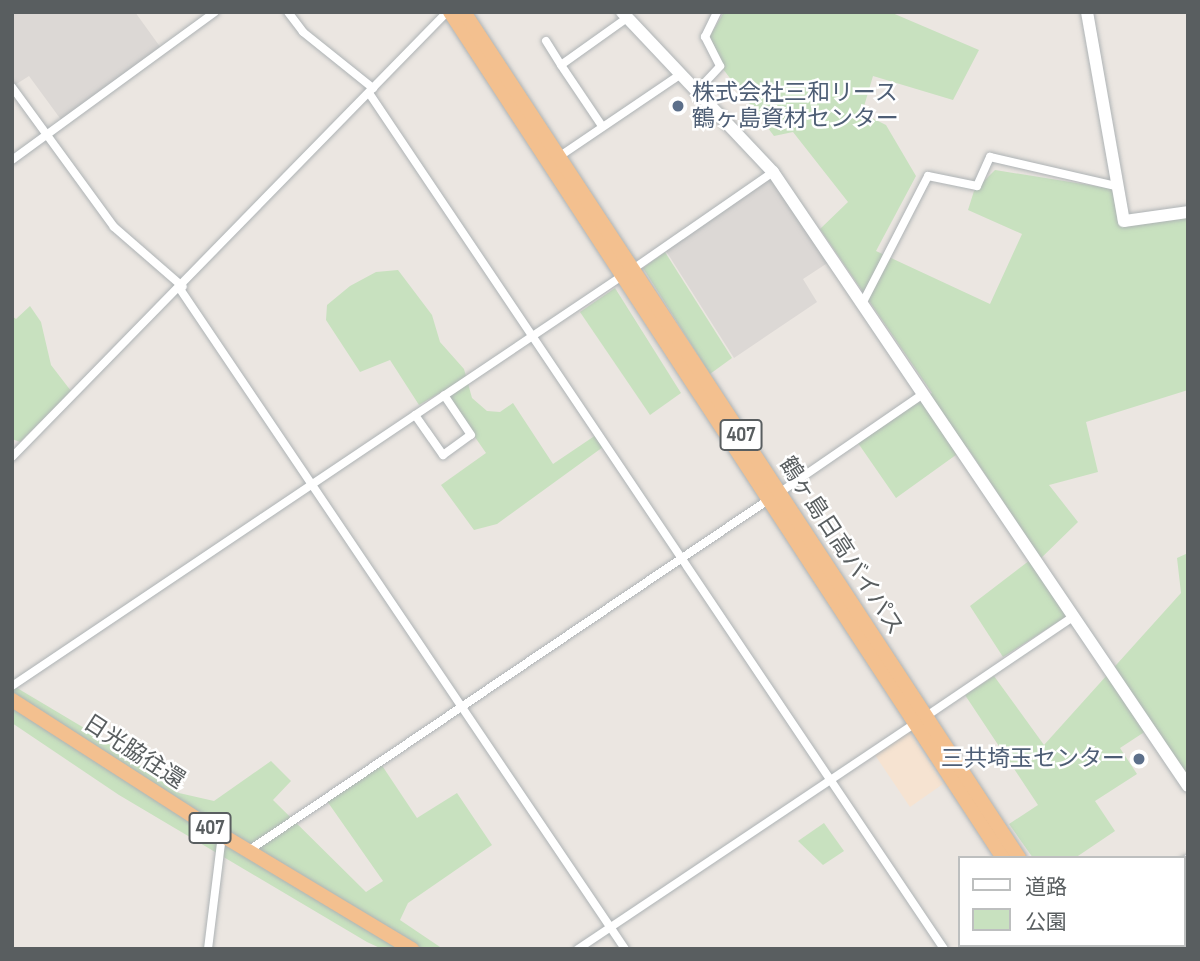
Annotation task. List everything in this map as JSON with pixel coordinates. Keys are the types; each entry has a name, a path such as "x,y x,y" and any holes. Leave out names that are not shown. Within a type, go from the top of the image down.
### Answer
{"highway":[{"name":"鶴ヶ島日高バイパス","path":"449,12 627,273 774,496 920,720 1002,856"},
{"name":"鶴ヶ島日高バイパス","path":"464,12 560,156 627,273"},
{"name":"日光脇往還","path":"12,700 222,835 412,949"},
{"name":"鶴ヶ島日高バイパス","path":"920,720 1018,856"}],"street":[{"path":"12,160 215,12"},
{"path":"288,12 303,32 371,91 531,336 944,949"},
{"path":"12,457 182,288 449,12"},
{"path":"697,91 720,66 705,37 717,12"},
{"path":"1087,12 1122,216 1129,223 1188,212"},
{"path":"561,65 624,15 773,172 1188,786"},
{"path":"546,41 602,126"},
{"path":"560,156 681,74"},
{"path":"12,86 114,227 182,288 625,949"},
{"path":"862,304 928,176 977,186 990,157 1116,186"},
{"path":"12,687 773,172"},
{"path":"248,851 923,394"},
{"path":"415,415 443,455 471,435 444,395"},
{"path":"578,949 1074,616"},
{"path":"208,949 222,835"}],"shaded area":[{"path":"12,12 135,12 161,48 62,121 29,76 15,85 12,81"},
{"path":"771,178 829,262 803,279 817,302 734,358 666,251"}],"green space":[{"path":"724,12 890,12 979,50 953,100 873,76 862,113 886,125 916,176 876,251 990,304 1022,234 968,210 974,191 995,170 1114,189 1123,225 1188,215 1188,390 1086,422 1098,472 1049,485 1078,522 1034,565 1067,616 1003,657 970,606 1038,554 967,447 896,498 858,443 932,393 820,229 848,202 793,132 774,136 723,69 710,36"},
{"path":"665,252 732,358 710,374 643,268"},
{"path":"398,270 432,315 440,342 464,369 472,398 487,411 500,412 513,403 553,464 596,435 603,447 497,524 474,530 441,485 486,453 443,391 419,405 390,360 360,372 326,320 327,305 350,286 376,272"},
{"path":"615,288 681,393 650,415 580,312"},
{"path":"30,306 41,322 51,365 71,391 20,442 12,439 12,316 16,319"},
{"path":"1188,553 1188,779 1152,727 1120,748 1137,774 1095,801 1115,831 1078,856 1032,856 1009,824 1038,805 965,695 994,676 1044,745 1181,593 1177,558"},
{"path":"12,685 96,735 179,793 214,801 271,761 291,781 273,800 366,892 383,881 327,801 381,764 417,818 457,793 492,845 408,903 400,920 443,949 382,949 119,795 12,723"},
{"path":"824,823 844,851 823,865 798,841"}],"sand":[{"path":"909,732 943,784 910,807 875,755"}],"place":[{"name":"株式会社三和リース 鶴ヶ島資材センター","path":"678,106"},
{"name":"三共埼玉センター","path":"1139,759"}]}
